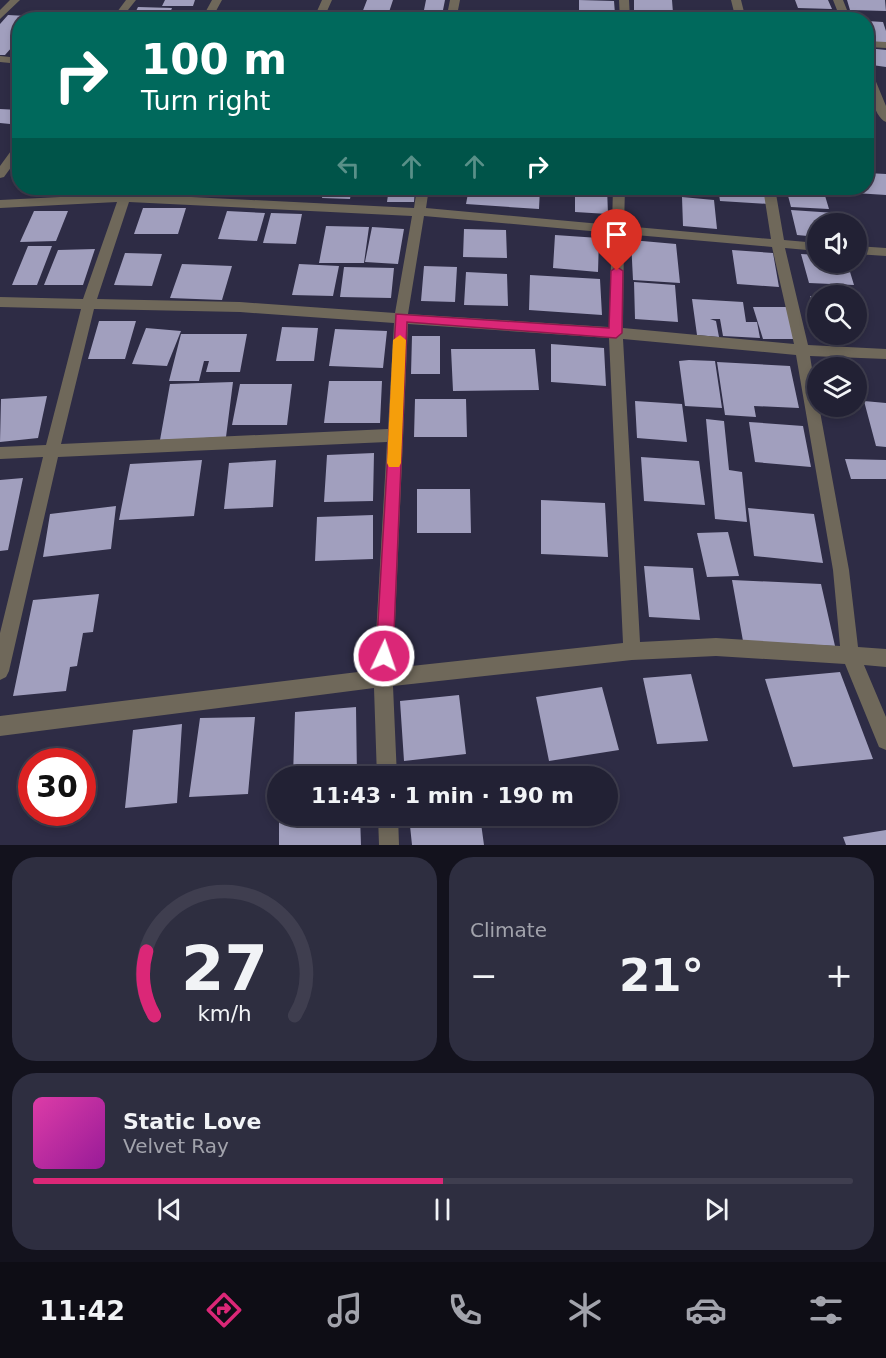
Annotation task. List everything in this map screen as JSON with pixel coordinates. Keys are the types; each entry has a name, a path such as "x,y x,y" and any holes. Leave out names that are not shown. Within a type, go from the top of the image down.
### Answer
{"street":[{"path":"0,16 15,0"},
{"path":"121,12 131,0"},
{"path":"874,88 886,116"},
{"path":"0,174 12,157"},
{"path":"0,204 103,195"},
{"path":"0,671 89,302 125,195"},
{"path":"157,195 420,212 807,246"},
{"path":"387,766 383,678 401,317 422,195"},
{"path":"619,195 616,333 632,651"},
{"path":"770,195 778,244 802,350 841,570 850,655 886,740"},
{"path":"867,251 886,252"},
{"path":"0,302 89,302 240,307 616,333 802,350 886,354"},
{"path":"0,453 395,435"},
{"path":"0,726 383,678 632,651 716,647 886,658"},
{"path":"388,826 389,845"}],"building":[{"path":"165,0 195,0 193,6 162,6"},
{"path":"367,0 393,0 389,12 362,12"},
{"path":"426,0 445,0 443,12 424,12"},
{"path":"579,0 614,1 615,12 579,12"},
{"path":"634,0 672,0 673,12 634,11"},
{"path":"795,0 828,0 832,9 798,8"},
{"path":"847,0 885,0 886,11 850,10"},
{"path":"138,7 172,8 170,12 136,12"},
{"path":"8,15 12,15 12,47 5,55 0,55 0,24"},
{"path":"874,21 883,22 886,44 874,43"},
{"path":"874,49 886,50 886,67 874,65"},
{"path":"0,109 12,110 12,124 0,123"},
{"path":"874,173 886,174 886,195 874,194"},
{"path":"323,195 351,195 350,199 322,198"},
{"path":"388,195 414,195 414,202 387,202"},
{"path":"468,195 540,195 539,209 466,204"},
{"path":"575,195 607,195 608,214 575,212"},
{"path":"719,195 767,195 769,204 720,201"},
{"path":"788,195 825,195 829,209 791,207"},
{"path":"682,197 714,200 717,229 683,226"},
{"path":"143,208 186,208 178,234 134,234"},
{"path":"791,210 835,213 807,213 807,236 797,235"},
{"path":"34,211 68,211 56,241 20,242"},
{"path":"227,211 265,213 257,241 218,239"},
{"path":"271,213 302,214 296,244 263,243"},
{"path":"326,226 369,227 364,263 319,263"},
{"path":"372,227 404,229 398,264 365,262"},
{"path":"464,229 506,230 507,258 463,257"},
{"path":"555,235 599,238 598,272 553,268"},
{"path":"631,240 676,244 680,283 633,280"},
{"path":"28,246 52,246 37,285 12,285"},
{"path":"95,249 83,285 44,285 58,250"},
{"path":"732,250 773,253 779,287 737,284"},
{"path":"125,253 162,254 152,286 114,285"},
{"path":"801,254 807,254 807,273 850,273 854,285 809,283"},
{"path":"182,264 232,266 222,300 170,298"},
{"path":"299,264 339,266 333,296 292,295"},
{"path":"424,266 457,267 455,302 421,301"},
{"path":"344,267 394,268 391,298 340,297"},
{"path":"466,272 507,274 508,306 464,305"},
{"path":"530,275 600,279 602,315 529,310"},
{"path":"634,282 675,285 678,322 635,319"},
{"path":"692,299 743,302 746,322 757,322 760,338 723,336 720,319 710,319 716,321 719,337 697,335"},
{"path":"753,307 786,307 797,339 763,339"},
{"path":"99,321 136,321 125,359 88,359"},
{"path":"282,327 318,328 314,361 276,361"},
{"path":"146,328 181,331 167,366 132,364"},
{"path":"335,329 387,331 383,368 329,366"},
{"path":"181,334 247,334 240,372 206,372 209,361 204,361 199,381 169,381"},
{"path":"412,336 440,336 440,374 411,374"},
{"path":"551,344 604,348 606,386 551,382"},
{"path":"451,349 535,349 539,390 453,391"},
{"path":"679,361 715,361 722,408 685,406"},
{"path":"717,362 790,366 799,408 754,406 756,417 725,415"},
{"path":"329,381 382,381 380,423 324,423"},
{"path":"233,382 226,437 160,440 170,384"},
{"path":"240,384 292,384 287,425 232,425"},
{"path":"47,396 38,438 0,442 1,399"},
{"path":"415,399 466,399 467,437 414,437"},
{"path":"635,401 682,404 687,442 637,438"},
{"path":"867,401 886,403 886,447 876,446 867,412"},
{"path":"706,419 724,421 729,470 742,472 747,522 715,519"},
{"path":"749,422 803,426 811,467 755,462"},
{"path":"374,453 373,501 324,502 327,455"},
{"path":"641,457 699,461 705,505 644,501"},
{"path":"845,459 886,460 886,479 851,479"},
{"path":"202,460 194,516 119,520 130,464"},
{"path":"276,460 273,507 224,509 229,463"},
{"path":"23,478 8,550 0,551 0,480"},
{"path":"417,489 470,489 471,533 417,533"},
{"path":"541,500 605,503 608,557 541,554"},
{"path":"116,506 111,549 43,557 50,514"},
{"path":"748,508 814,514 823,563 754,556"},
{"path":"373,515 373,559 315,561 317,517"},
{"path":"728,532 739,576 707,577 697,533"},
{"path":"644,566 693,568 700,620 649,617"},
{"path":"732,580 821,584 835,646 743,641"},
{"path":"99,594 93,632 83,633 77,666 70,667 66,691 13,696 33,600"},
{"path":"840,672 873,759 793,767 765,679"},
{"path":"691,674 708,741 657,744 643,678"},
{"path":"602,687 619,750 549,761 536,697"},
{"path":"459,695 466,754 404,761 400,701"},
{"path":"356,707 357,766 293,766 295,712"},
{"path":"255,717 248,794 189,797 200,718"},
{"path":"182,724 177,803 125,808 133,730"},
{"path":"279,826 360,826 361,845 279,845"},
{"path":"410,826 481,826 484,845 412,845"},
{"path":"886,830 886,845 846,845 843,837"}],"slow traffic":[{"path":"394,463 400,340"}],"route":[{"path":"384,656 401,317 616,333 617,271"}]}
